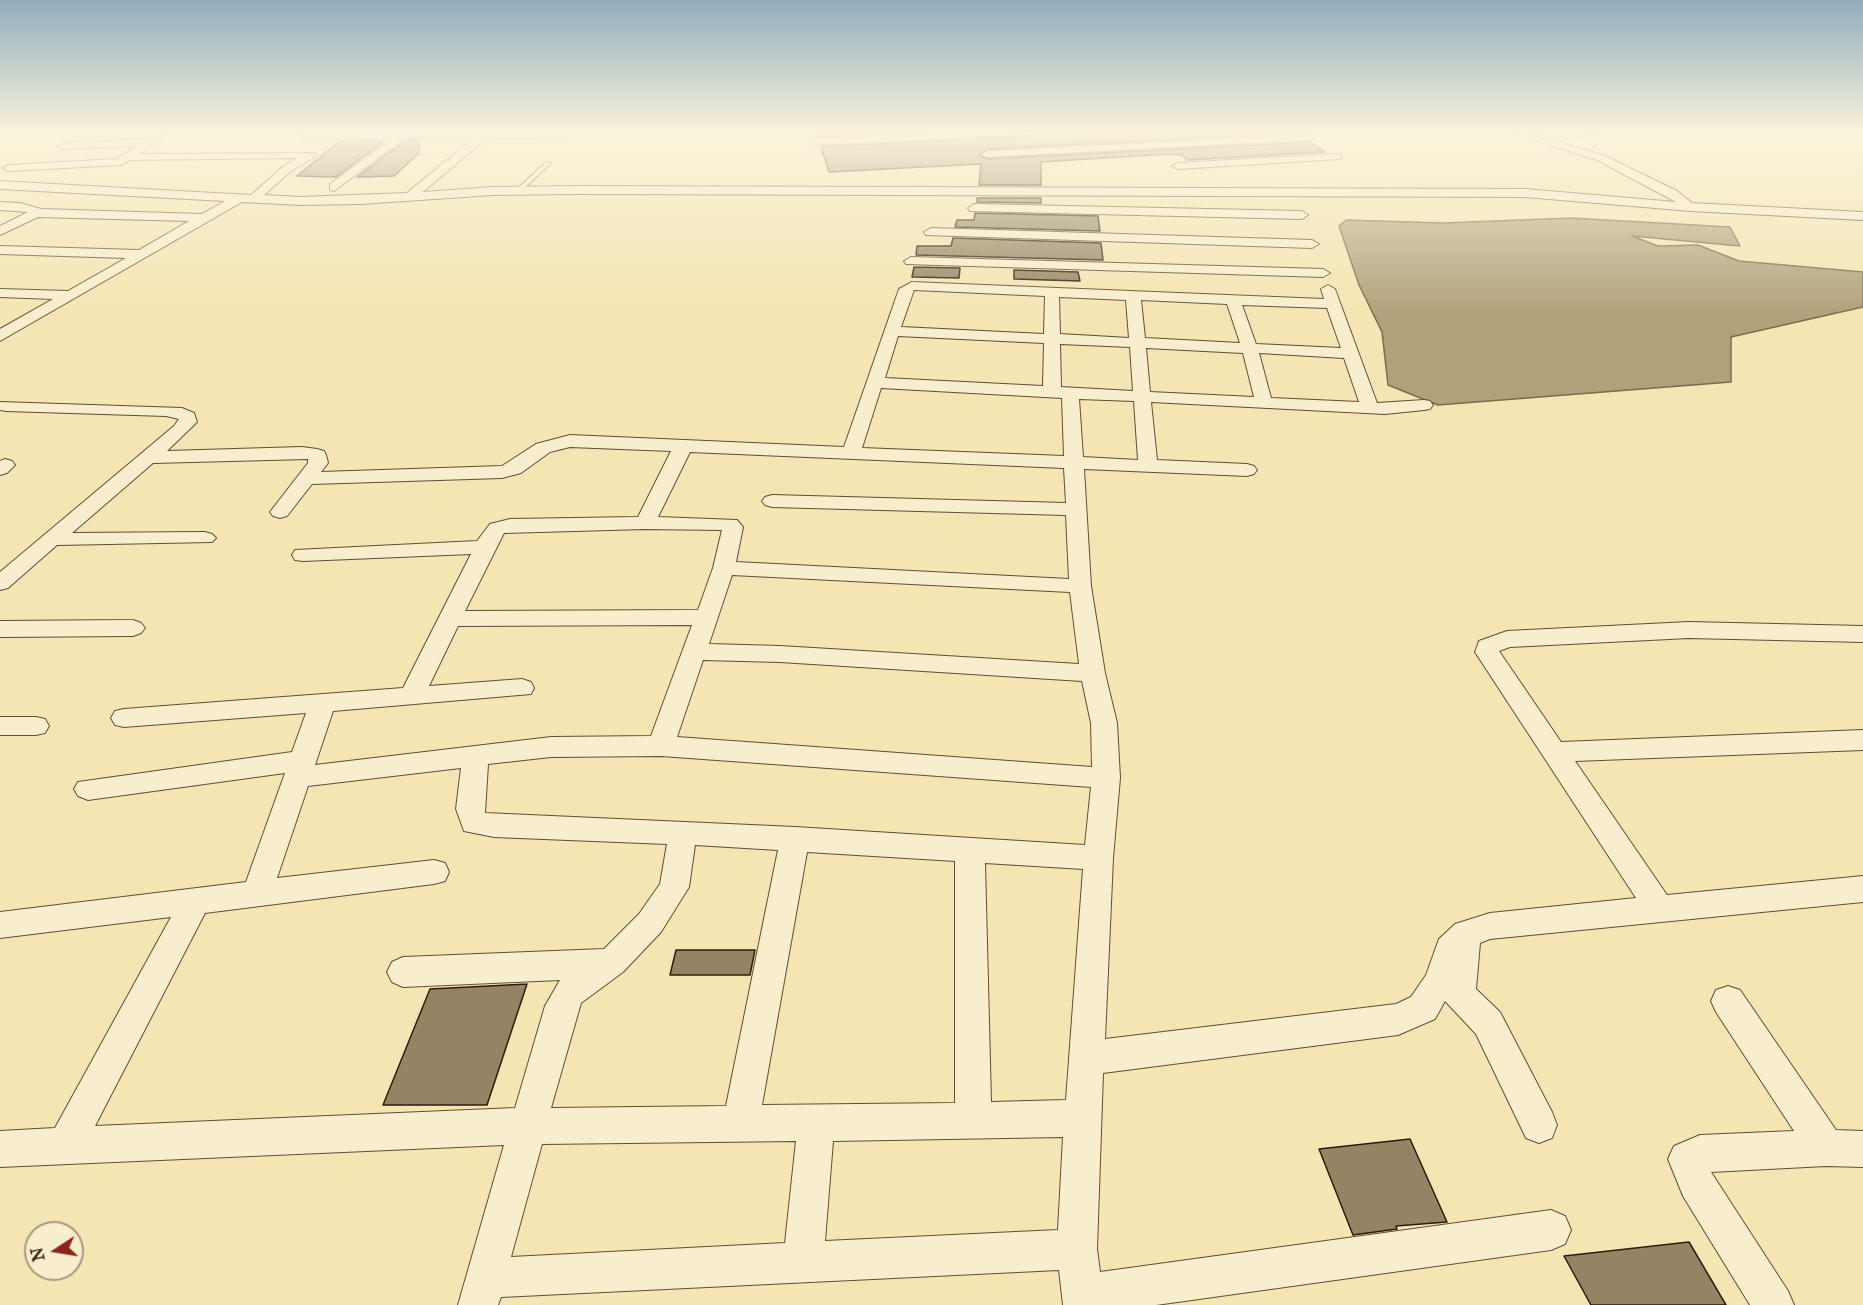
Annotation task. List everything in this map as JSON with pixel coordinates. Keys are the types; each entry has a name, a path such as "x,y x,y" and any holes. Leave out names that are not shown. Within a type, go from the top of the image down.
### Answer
{"street":[{"path":"141,193 310,201 484,193"},
{"path":"0,336 204,218 253,193"},
{"path":"410,197 415,193"},
{"path":"1296,193 1370,408"},
{"path":"1502,193 1690,207 1863,216"},
{"path":"1670,193 1690,207"},
{"path":"0,206 20,207 35,210 36,213"},
{"path":"974,208 1302,215"},
{"path":"1107,210 1112,253"},
{"path":"0,231 36,213 204,218"},
{"path":"931,232 1112,253 1323,273"},
{"path":"911,261 1312,244"},
{"path":"0,249 142,254"},
{"path":"851,454 906,289 912,286 1334,304"},
{"path":"1052,291 1052,337 1074,464 1080,586 1093,673 1104,723 1106,778 1098,858 1082,1118 1077,1249 1082,1300 1551,1230"},
{"path":"0,293 71,295"},
{"path":"1133,295 1148,466"},
{"path":"1233,299 1250,348 1264,403"},
{"path":"892,331 1351,353"},
{"path":"874,383 1370,408 1424,405"},
{"path":"0,583 180,430 188,422 189,417 166,411 6,406"},
{"path":"307,478 502,472 514,469 543,448 570,441 1247,470"},
{"path":"645,523 683,446"},
{"path":"148,457 302,453 317,455 318,463 280,512"},
{"path":"772,501 1076,509"},
{"path":"412,696 492,532 504,526 730,524 733,527 724,568 662,746"},
{"path":"52,539 205,538"},
{"path":"303,555 485,547"},
{"path":"724,568 1080,586"},
{"path":"450,619 708,617"},
{"path":"0,629 133,628"},
{"path":"1659,908 1487,652 1488,647 1495,642 1507,639 1689,630 1863,634"},
{"path":"695,652 780,654 1093,673"},
{"path":"124,718 522,688"},
{"path":"257,893 323,702"},
{"path":"0,726 36,726"},
{"path":"1554,752 1863,741"},
{"path":"88,789 551,747 662,746 1106,778"},
{"path":"476,755 470,809 474,823 494,826 683,832 1098,858"},
{"path":"683,832 674,886 650,923 612,962 569,992 562,1006 482,1292 803,1262 1077,1249"},
{"path":"740,1124 795,839"},
{"path":"970,851 973,1121"},
{"path":"0,925 434,872"},
{"path":"1087,1058 1398,1018 1423,1008 1440,981 1450,949 1466,934 1490,926 1863,889"},
{"path":"65,1147 196,901"},
{"path":"1466,934 1459,995 1488,1023 1539,1125"},
{"path":"404,972 612,962"},
{"path":"1728,1000 1826,1148"},
{"path":"0,1149 528,1126 1082,1118"},
{"path":"803,1262 816,1123"},
{"path":"1774,1305 1696,1183 1687,1159 1700,1154 1826,1148 1863,1149"}],"shaded area":[{"path":"1571,218 1730,227 1740,246 1632,236 1658,246 1698,245 1739,261 1863,272 1863,307 1731,337 1731,382 1438,405 1388,385 1382,332 1359,285 1339,226 1346,220 1443,223"}],"building":[{"path":"977,198 1041,198 1041,203 977,202"},
{"path":"975,213 1098,216 1100,231 955,227 957,220 974,220"},
{"path":"953,238 1101,243 1103,260 916,255 917,246 951,246"},
{"path":"914,267 960,268 959,278 912,277"},
{"path":"1014,270 1078,272 1080,281 1014,279"},
{"path":"676,950 755,950 750,975 670,975"},
{"path":"527,984 487,1105 383,1105 430,989"},
{"path":"1410,1139 1447,1222 1396,1226 1397,1229 1353,1235 1319,1149"},
{"path":"1689,1242 1726,1305 1591,1305 1564,1256"}]}
